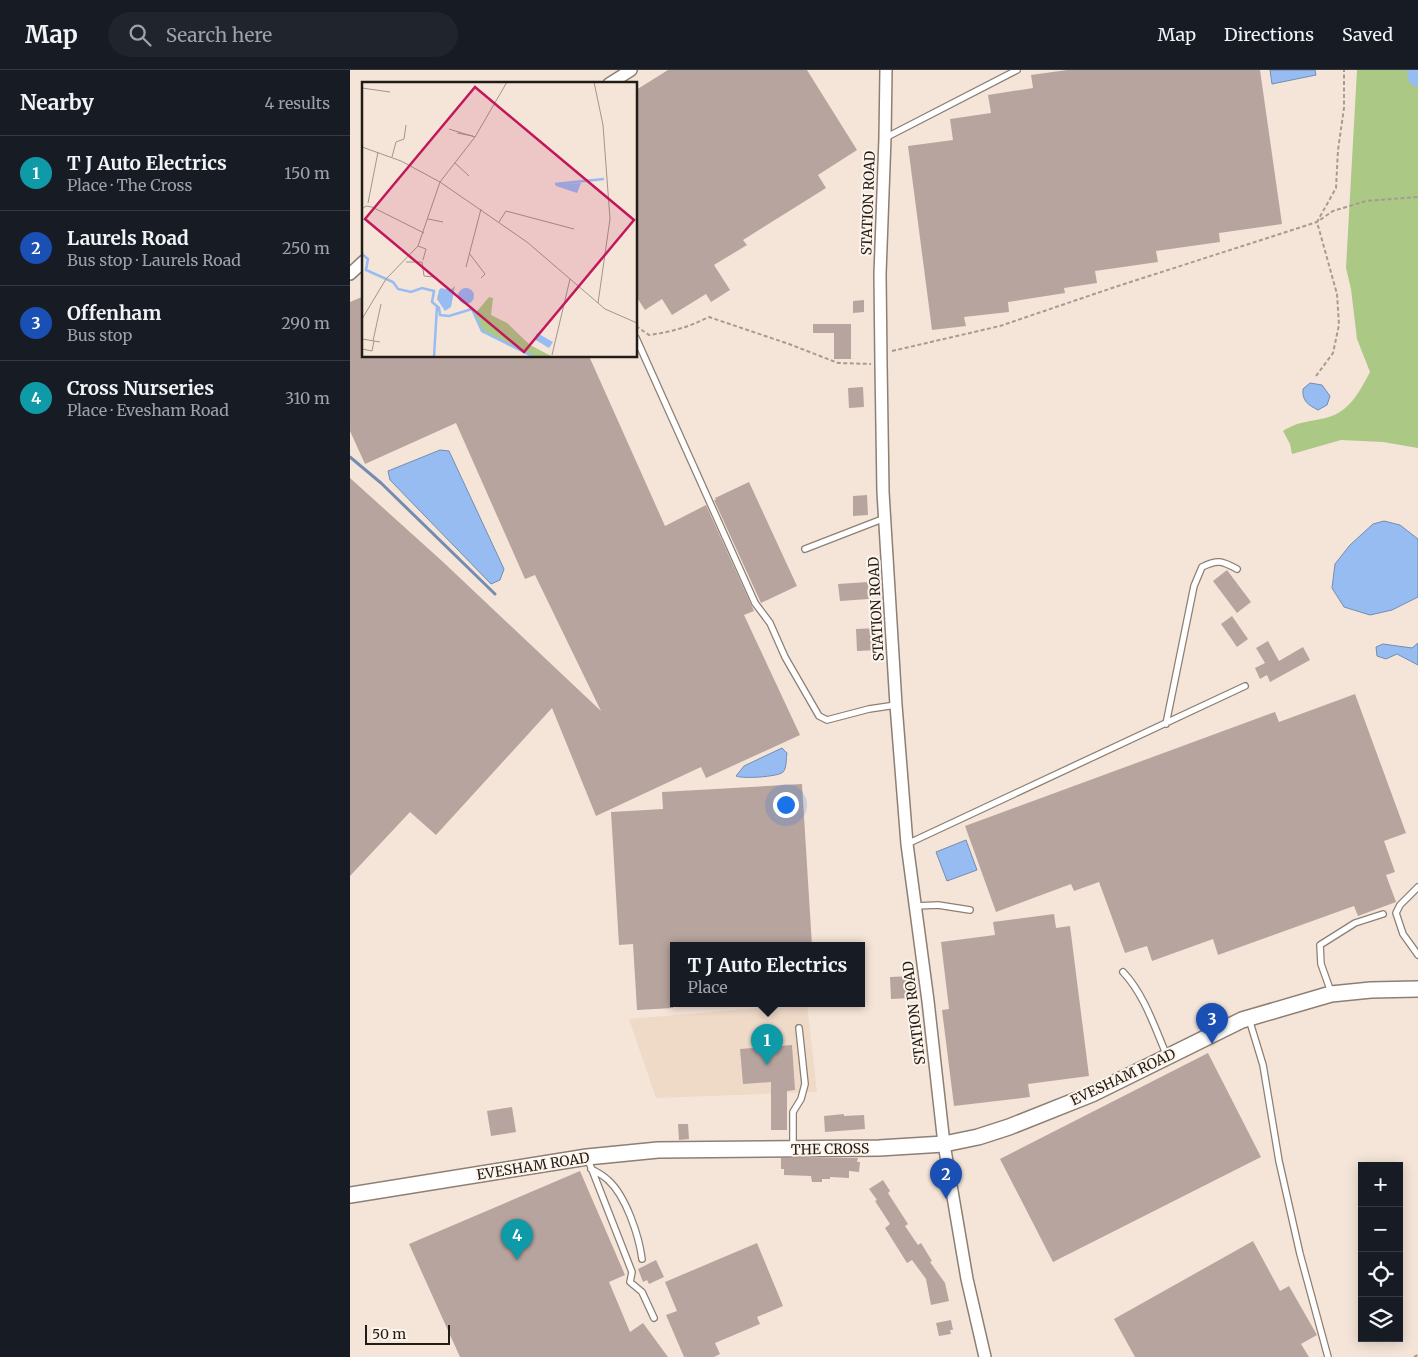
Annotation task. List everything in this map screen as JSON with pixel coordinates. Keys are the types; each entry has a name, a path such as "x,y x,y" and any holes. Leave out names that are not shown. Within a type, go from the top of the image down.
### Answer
{"main road":[{"name":"EVESHAM ROAD","path":"944,1144 978,1137 1092,1094 1249,1017 1331,994 1371,990 1418,989"},
{"name":"THE CROSS","path":"716,1150 879,1148 944,1144"},
{"name":"EVESHAM ROAD","path":"350,1195 589,1163 658,1150 716,1150"}],"street":[{"path":"612,82 631,70"},
{"name":"STATION ROAD","path":"886,70 880,274 881,359 885,518 896,705 907,844 928,1001 944,1144 967,1279 985,1357"},
{"path":"350,274 362,263"}],"lane":[{"path":"885,138 1017,70"},
{"path":"638,342 755,603 770,623 785,657 819,716 827,720 869,709 896,705"},
{"path":"806,548 885,518"},
{"path":"1166,724 1194,586 1202,567 1210,563 1222,561 1236,570"},
{"path":"907,844 1244,686"},
{"path":"1418,887 1400,905 1396,913 1403,934 1418,955"},
{"path":"916,906 938,905 970,910"},
{"path":"1331,994 1321,964 1320,945 1355,923 1383,914"},
{"path":"1123,972 1133,982 1167,1056"},
{"path":"1249,1017 1263,1065 1280,1161 1300,1254 1328,1357"},
{"path":"793,1149 793,1112 801,1099 805,1084 799,1028"},
{"path":"589,1163 610,1181 618,1192 640,1240 642,1259"},
{"path":"589,1163 632,1272 630,1282 642,1292 654,1318"}],"path":[{"path":"1316,376 1333,353 1339,325 1337,294 1317,222 1336,188 1338,150 1344,108 1344,70"},
{"path":"638,327 649,335 670,332 689,327 709,317 838,363 881,359 1000,326 1317,222 1333,211 1366,201 1418,197"},
{"path":"1414,1357 1418,1355"}],"shaded area":[{"path":"771,1007 807,1007 817,1092 656,1098 629,1019"}],"green space":[{"path":"1357,70 1417,70 1418,448 1383,442 1341,440 1292,454 1290,444 1283,431 1295,425 1332,416 1345,409 1355,398 1370,372 1357,339 1351,289 1346,268"}],"water":[{"path":"1270,70 1315,70 1316,75 1272,84"},
{"path":"1310,383 1322,385 1330,396 1327,405 1318,410 1309,404 1304,397 1303,389"},
{"path":"440,450 449,451 504,569 500,580 491,584 390,480 388,471"},
{"path":"1384,521 1400,525 1418,539 1418,597 1392,610 1370,615 1344,607 1332,588 1335,564 1350,545 1373,524"},
{"path":"1418,643 1418,665 1397,654 1386,659 1377,656 1376,647 1383,644 1412,648"},
{"path":"782,748 787,753 786,766 780,774 760,777 736,776 744,766"},
{"path":"966,840 977,870 947,881 936,852"}],"building":[{"path":"668,70 807,70 857,150 818,175 826,188 743,240 747,245 714,265 730,290 711,302 706,294 672,315 662,299 645,310 638,299 638,89"},
{"path":"1067,70 1260,70 1282,224 1219,233 1220,242 1156,251 1158,262 1095,271 1097,283 1064,288 1065,293 1008,302 1009,312 964,317 966,326 932,330 908,146 953,140 950,119 991,113 988,95 1033,88 1031,75"},
{"path":"362,297 362,358 590,358 665,526 706,505 754,611 744,615 800,735 706,778 701,767 596,816 552,708 436,835 410,812 350,876 350,478 442,561 601,711 535,575 525,579 456,423 365,464 350,431 350,302"},
{"path":"864,300 864,312 853,313 853,301"},
{"path":"813,324 851,324 851,359 834,359 834,333 813,333"},
{"path":"863,387 864,407 849,408 848,388"},
{"path":"749,482 797,586 761,603 714,500"},
{"path":"867,495 868,515 853,516 853,496"},
{"path":"1227,570 1251,602 1237,613 1213,581"},
{"path":"868,582 869,599 840,601 838,584"},
{"path":"1232,616 1248,639 1237,647 1221,624"},
{"path":"878,628 879,650 857,651 856,629"},
{"path":"1268,641 1279,661 1303,647 1310,660 1270,682 1267,675 1260,679 1255,668 1265,663 1256,648"},
{"path":"1355,694 1406,833 1384,841 1395,872 1386,875 1396,902 1358,916 1354,906 1218,955 1213,939 1152,961 1147,946 1125,953 1099,882 1074,891 1071,884 996,912 965,826 1275,712 1279,722"},
{"path":"802,784 812,942 670,942 670,1007 673,1008 637,1010 633,944 619,945 611,812 663,809 662,792"},
{"path":"1054,914 1056,928 1070,926 1089,1076 1028,1084 1030,1097 954,1106 942,1010 949,1009 941,942 995,935 993,922"},
{"path":"911,976 913,998 891,999 890,977"},
{"path":"792,1045 795,1090 787,1091 787,1130 771,1130 771,1082 743,1084 740,1049"},
{"path":"1208,1053 1261,1157 1053,1262 1000,1159"},
{"path":"512,1107 516,1132 491,1136 487,1111"},
{"path":"844,1114 844,1116 864,1115 865,1129 825,1132 824,1116"},
{"path":"678,1124 688,1124 689,1139 679,1140"},
{"path":"781,1158 858,1158 857,1162 860,1162 859,1172 849,1171 849,1178 830,1177 830,1179 822,1179 822,1182 812,1182 811,1176 784,1175 784,1169 781,1169"},
{"path":"580,1171 625,1275 609,1282 630,1332 643,1323 668,1357 460,1357 409,1244"},
{"path":"883,1180 890,1191 888,1193 908,1224 905,1226 918,1245 921,1243 932,1261 930,1262 945,1283 949,1301 931,1305 926,1279 912,1260 907,1263 885,1228 890,1224 869,1189"},
{"path":"1253,1241 1280,1291 1289,1286 1317,1335 1301,1344 1309,1357 1135,1357 1114,1319"},
{"path":"757,1243 783,1306 757,1317 760,1324 715,1343 720,1354 714,1357 684,1357 666,1315 677,1311 665,1282"},
{"path":"656,1260 664,1277 649,1284 647,1280 643,1282 638,1269"},
{"path":"951,1320 953,1330 950,1330 951,1334 939,1336 936,1323"}],"waterway":[{"path":"1417,70 1418,77"},
{"path":"350,457 381,483 495,594"}],"place":[{"name":"Offenham","path":"1212,1044"},
{"name":"T J Auto Electrics","path":"767,1065"},
{"name":"Laurels Road","path":"946,1199"},
{"name":"Cross Nurseries","path":"517,1260"}]}
